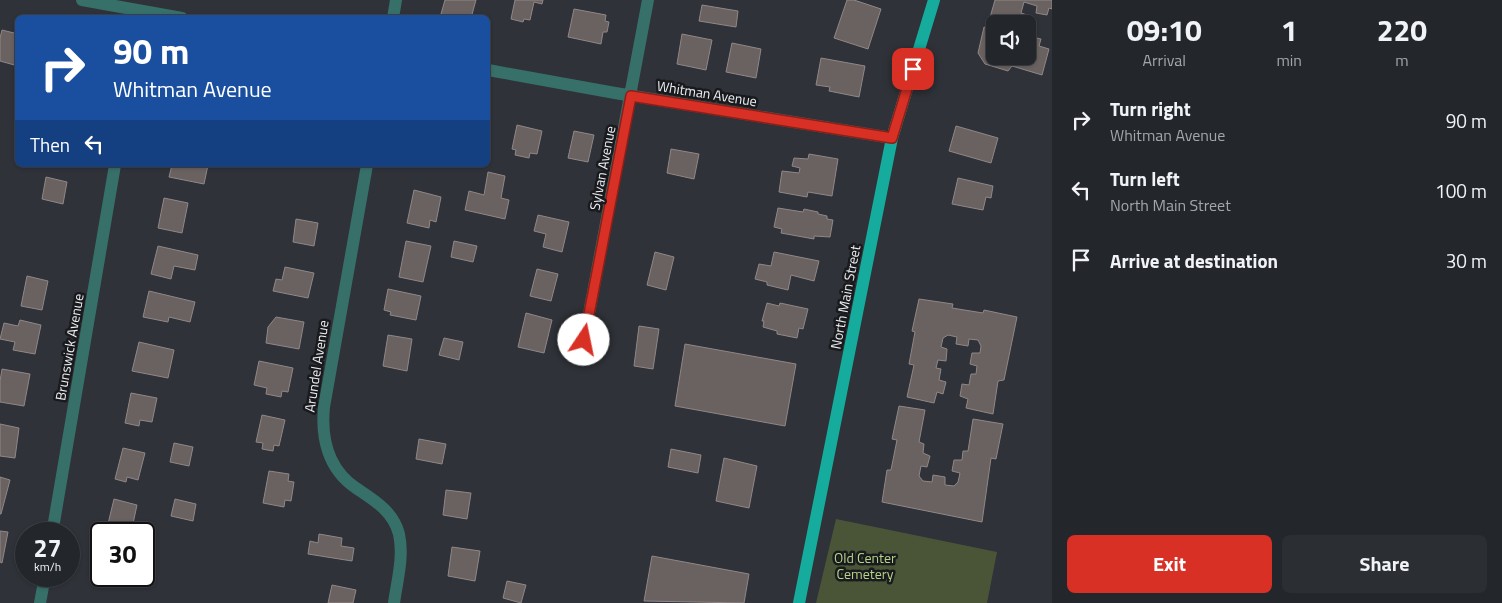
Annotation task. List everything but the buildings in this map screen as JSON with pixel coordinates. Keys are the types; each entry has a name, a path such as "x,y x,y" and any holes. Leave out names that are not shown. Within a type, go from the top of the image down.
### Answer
{"main road":[{"name":"North Main Street","path":"799,603 892,138 934,0"}],"street":[{"path":"82,0 169,15"},
{"path":"393,15 396,0"},
{"name":"Sylvan Avenue","path":"584,340 648,0"},
{"name":"Whitman Avenue","path":"490,70 631,96 892,138"},
{"name":"Brunswick Avenue","path":"54,522 115,167"},
{"name":"Arundel Avenue","path":"367,167 324,407 322,431 328,455 341,474 355,487 383,506 396,525 401,546 401,558 394,603"},
{"path":"40,603 43,587"}],"green space":[{"name":"Old Center Cemetery","path":"836,519 997,552 987,603 816,603"}],"route":[{"path":"584,340 631,96 892,138 913,69"}]}
